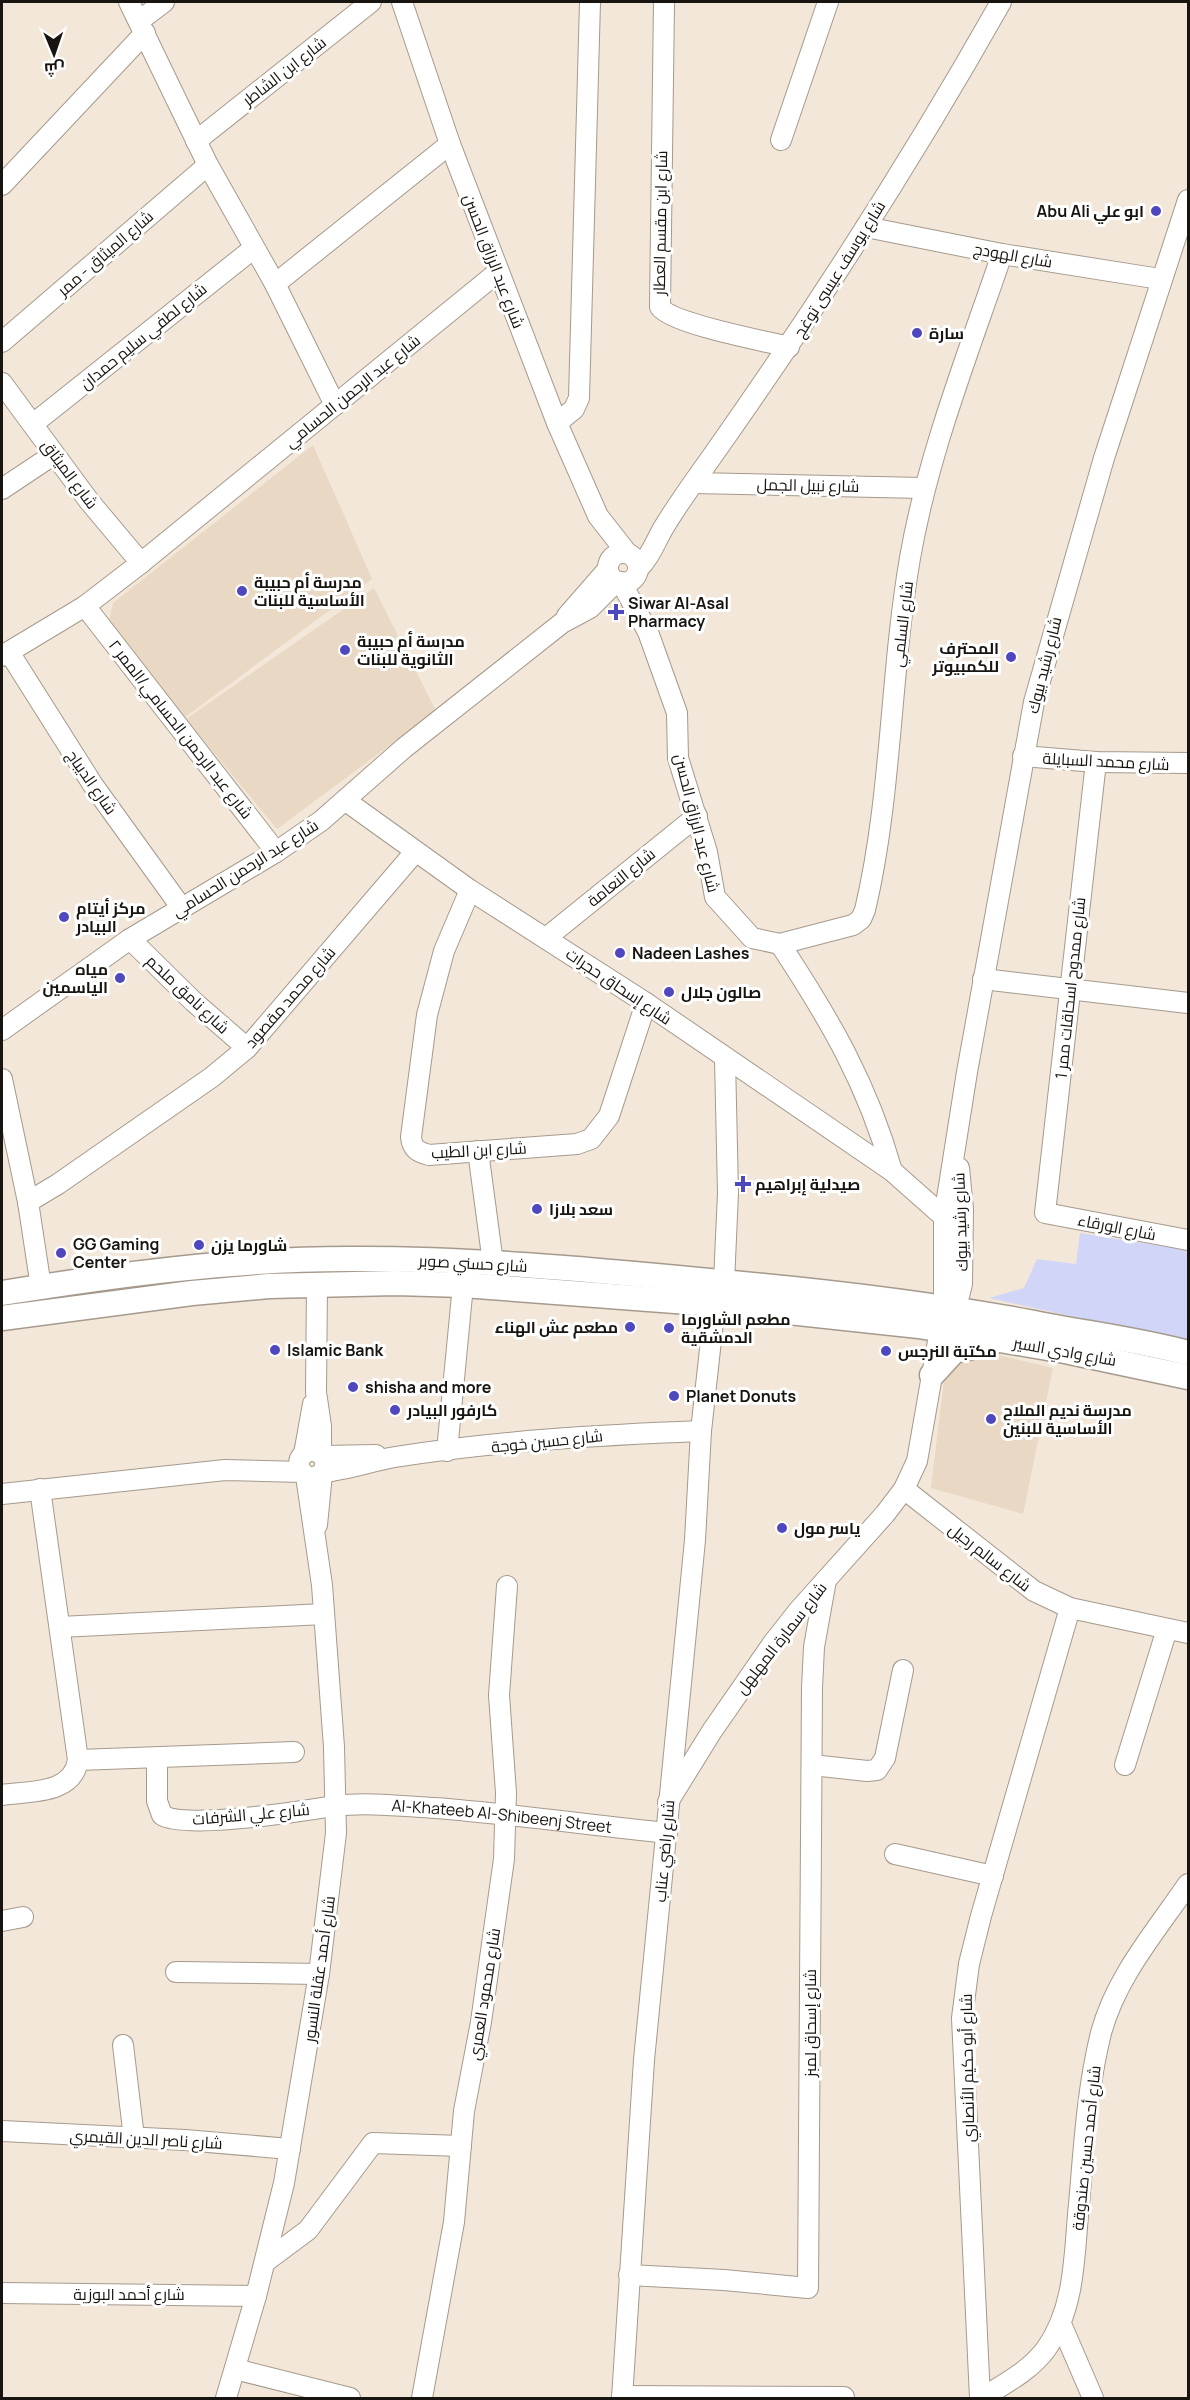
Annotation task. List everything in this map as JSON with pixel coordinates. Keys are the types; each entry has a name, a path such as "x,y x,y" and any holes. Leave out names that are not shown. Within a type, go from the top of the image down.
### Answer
{"main road":[{"name":"شارع حسني صوبر","path":"2,1293 187,1269 344,1259 493,1263 558,1280"},
{"name":"شارع حسني صوبر","path":"2,1318 192,1293 317,1284 463,1285 558,1280 719,1293 943,1318"},
{"name":"شارع وادي السير","path":"943,1318 1004,1340 1188,1377"},
{"name":"شارع وادي السير","path":"943,1318 1115,1336 1188,1353"},
{"path":"932,1375 954,1351 976,1344 1004,1340"}],"street":[{"path":"129,2 208,165 274,284 335,405"},
{"path":"2,185 164,2"},
{"name":"شارع ابن الشاطر","path":"196,141 371,2"},
{"name":"شارع عبد الرزاق الحسن","path":"402,2 450,144 557,423 598,516 633,562 648,632 677,713 678,758 697,816 715,897 752,938 780,944"},
{"path":"557,423 574,408 579,398 590,2"},
{"name":"شارع ابن مقسم العطار","path":"664,2 660,307 664,312 681,320 789,347"},
{"path":"781,140 828,2"},
{"name":"شارع يوسف عيسى توغج","path":"633,562 646,539 664,528 789,347 866,227 1001,2"},
{"path":"274,284 450,144"},
{"name":"شارع الميثاق - ممر","path":"2,342 208,165"},
{"name":"شارع رشيد بيوك","path":"943,1318 944,1217 1023,756 1056,617 1161,279 1188,200"},
{"name":"شارع الهودج","path":"866,227 1002,254 1161,279"},
{"name":"شارع لطفي سليم حمدان","path":"33,424 254,248"},
{"name":"شارع السلمي","path":"780,944 853,926 861,919 865,910 875,852 910,560 923,489 1002,254"},
{"name":"شارع عبد الرحمن الحسامي","path":"5,654 85,606 498,272"},
{"name":"شارع الميثاق","path":"2,383 53,454 141,562"},
{"path":"2,489 53,454"},
{"name":"شارع نبيل الجمل","path":"694,483 923,489"},
{"name":"شارع عبد الرزاق الحسن","path":"598,516 604,550 614,574 648,632"},
{"path":"616,555 633,562 629,582 614,574 616,555"},
{"name":"شارع عبد الرحمن الحسامي","path":"2,1030 130,939 276,852 346,801 404,748 562,623 590,608 614,574"},
{"name":"شارع عبد الرحمن الحسامي/الممر ٢","path":"85,606 276,852"},
{"name":"شارع الديباج","path":"5,654 93,785 181,907"},
{"name":"شارع محمد السبايلة","path":"1023,756 1096,762 1188,763"},
{"name":"شارع ممدوح اسحاقات ممر 1","path":"1045,1213 1096,762"},
{"name":"شارع إسحاق حجرات","path":"346,801 470,890 646,1003 892,1171 944,1217"},
{"name":"شارع النعامة","path":"546,938 697,816"},
{"name":"شارع محمد مقصود","path":"27,1202 58,1184 212,1077 247,1048 415,852"},
{"name":"شارع ابن الطيب","path":"470,890 444,951 427,1015 411,1137 414,1148 429,1155 577,1144 591,1139 609,1116 646,1003"},
{"name":"شارع نامق ملحم","path":"130,939 194,1002 247,1048"},
{"path":"780,944 832,1024 853,1064 872,1107 892,1171"},
{"path":"983,979 1070,991 1188,1003"},
{"name":"شارع راضي عناب","path":"622,2397 644,2060 697,1519 701,1431 719,1293 728,1193 725,1059"},
{"path":"2,1079 27,1202 41,1287"},
{"name":"شارع رشيد بيوك","path":"943,1318 963,1284 963,1209 956,1144"},
{"path":"478,1151 493,1263"},
{"name":"شارع الورقاء","path":"1045,1213 1188,1240"},
{"name":"شارع أحمد عقلة النسور","path":"226,2398 265,2262 290,2149 319,1974 335,1849 337,1806 316,1531 321,1499 313,1465 317,1284"},
{"path":"447,1451 463,1285"},
{"name":"شارع سمارة المهلهل","path":"668,1802 742,1686 798,1610 904,1489 917,1461 943,1318"},
{"name":"شارع حسين خوجة","path":"2,1494 225,1470 313,1465 359,1466 393,1457 598,1435 701,1431"},
{"path":"2,1795 62,1785 74,1775 78,1760 40,1489"},
{"name":"شارع سالم رحيل","path":"904,1489 1013,1577 1034,1591 1070,1608 1188,1634"},
{"name":"شارع إسحاق لمبز","path":"630,2276 724,2280 808,2288 814,1647 826,1580"},
{"name":"شارع محمود العمري","path":"422,2398 454,2222 461,2146 501,1880 506,1814 499,1695 507,1586"},
{"name":"شارع أبو حكيم الأنصاري","path":"981,2398 962,2018 969,1964 1070,1608"},
{"path":"60,1627 324,1614"},
{"path":"1125,1765 1167,1629"},
{"path":"812,1765 867,1772 877,1770 885,1758 903,1670"},
{"path":"78,1760 294,1752"},
{"name":"شارع علي الشرفات","path":"157,1758 157,1801 160,1811 165,1817 176,1820 224,1818 337,1806"},
{"name":"Al-Khateeb Al-Shibeenj Street","path":"337,1806 378,1805 506,1814 667,1833"},
{"path":"895,1854 993,1876"},
{"name":"شارع أحمد حسين صندوقة","path":"981,2398 1022,2373 1045,2350 1061,2324 1071,2287 1088,2107 1102,2031 1112,2001 1126,1973 1188,1884"},
{"path":"2,1921 23,1917"},
{"path":"176,1972 319,1974"},
{"path":"123,2045 134,2138"},
{"name":"شارع ناصر الدين القيمري","path":"2,2131 290,2149"},
{"path":"265,2262 308,2230 373,2144 461,2146"},
{"name":"شارع أحمد البوزية","path":"2,2293 256,2296"},
{"path":"1061,2324 1093,2398"},
{"path":"235,2369 350,2398"},
{"path":"622,2397 844,2397"}],"shaded area":[{"name":"مدرسة أم حبيبة الأساسية للبنات","path":"313,445 372,579 181,720 109,620 113,603"},
{"name":"مدرسة أم حبيبة الثانوية للبنات","path":"374,588 436,711 277,829 186,719"},
{"path":"1080,1233 1186,1250 1188,1342 989,1298 1024,1288 1037,1259 1076,1264"},
{"name":"مدرسة نديم الملاح الأساسية للبنين","path":"986,1352 1053,1368 1023,1514 931,1488 944,1380 954,1361"}],"place":[{"name":"Abu Ali ابو علي","path":"1156,211"},
{"name":"سارة","path":"917,333"},
{"name":"مدرسة أم حبيبة الأساسية للبنات","path":"242,591"},
{"name":"Siwar Al-Asal Pharmacy","path":"616,612"},
{"name":"مدرسة أم حبيبة الثانوية للبنات","path":"345,650"},
{"name":"المحترف للكمبيوتر","path":"1011,657"},
{"name":"مركز أيتام البيادر","path":"64,917"},
{"name":"Nadeen Lashes","path":"620,953"},
{"name":"مياه الياسمين","path":"120,978"},
{"name":"صالون جلال","path":"669,992"},
{"name":"صيدلية إبراهيم","path":"743,1184"},
{"name":"سعد بلازا","path":"537,1209"},
{"name":"شاورما يزن","path":"199,1245"},
{"name":"GG Gaming Center","path":"61,1253"},
{"name":"مطعم عش الهناء","path":"630,1327"},
{"name":"مطعم الشاورما الدمشقية","path":"669,1328"},
{"name":"Islamic Bank","path":"275,1350"},
{"name":"مكتبة النرجس","path":"886,1351"},
{"name":"shisha and more","path":"353,1387"},
{"name":"Planet Donuts","path":"674,1396"},
{"name":"كارفور البيادر","path":"395,1410"},
{"name":"مدرسة نديم الملاح الأساسية للبنين","path":"991,1419"},
{"name":"ياسر مول","path":"782,1528"}]}
